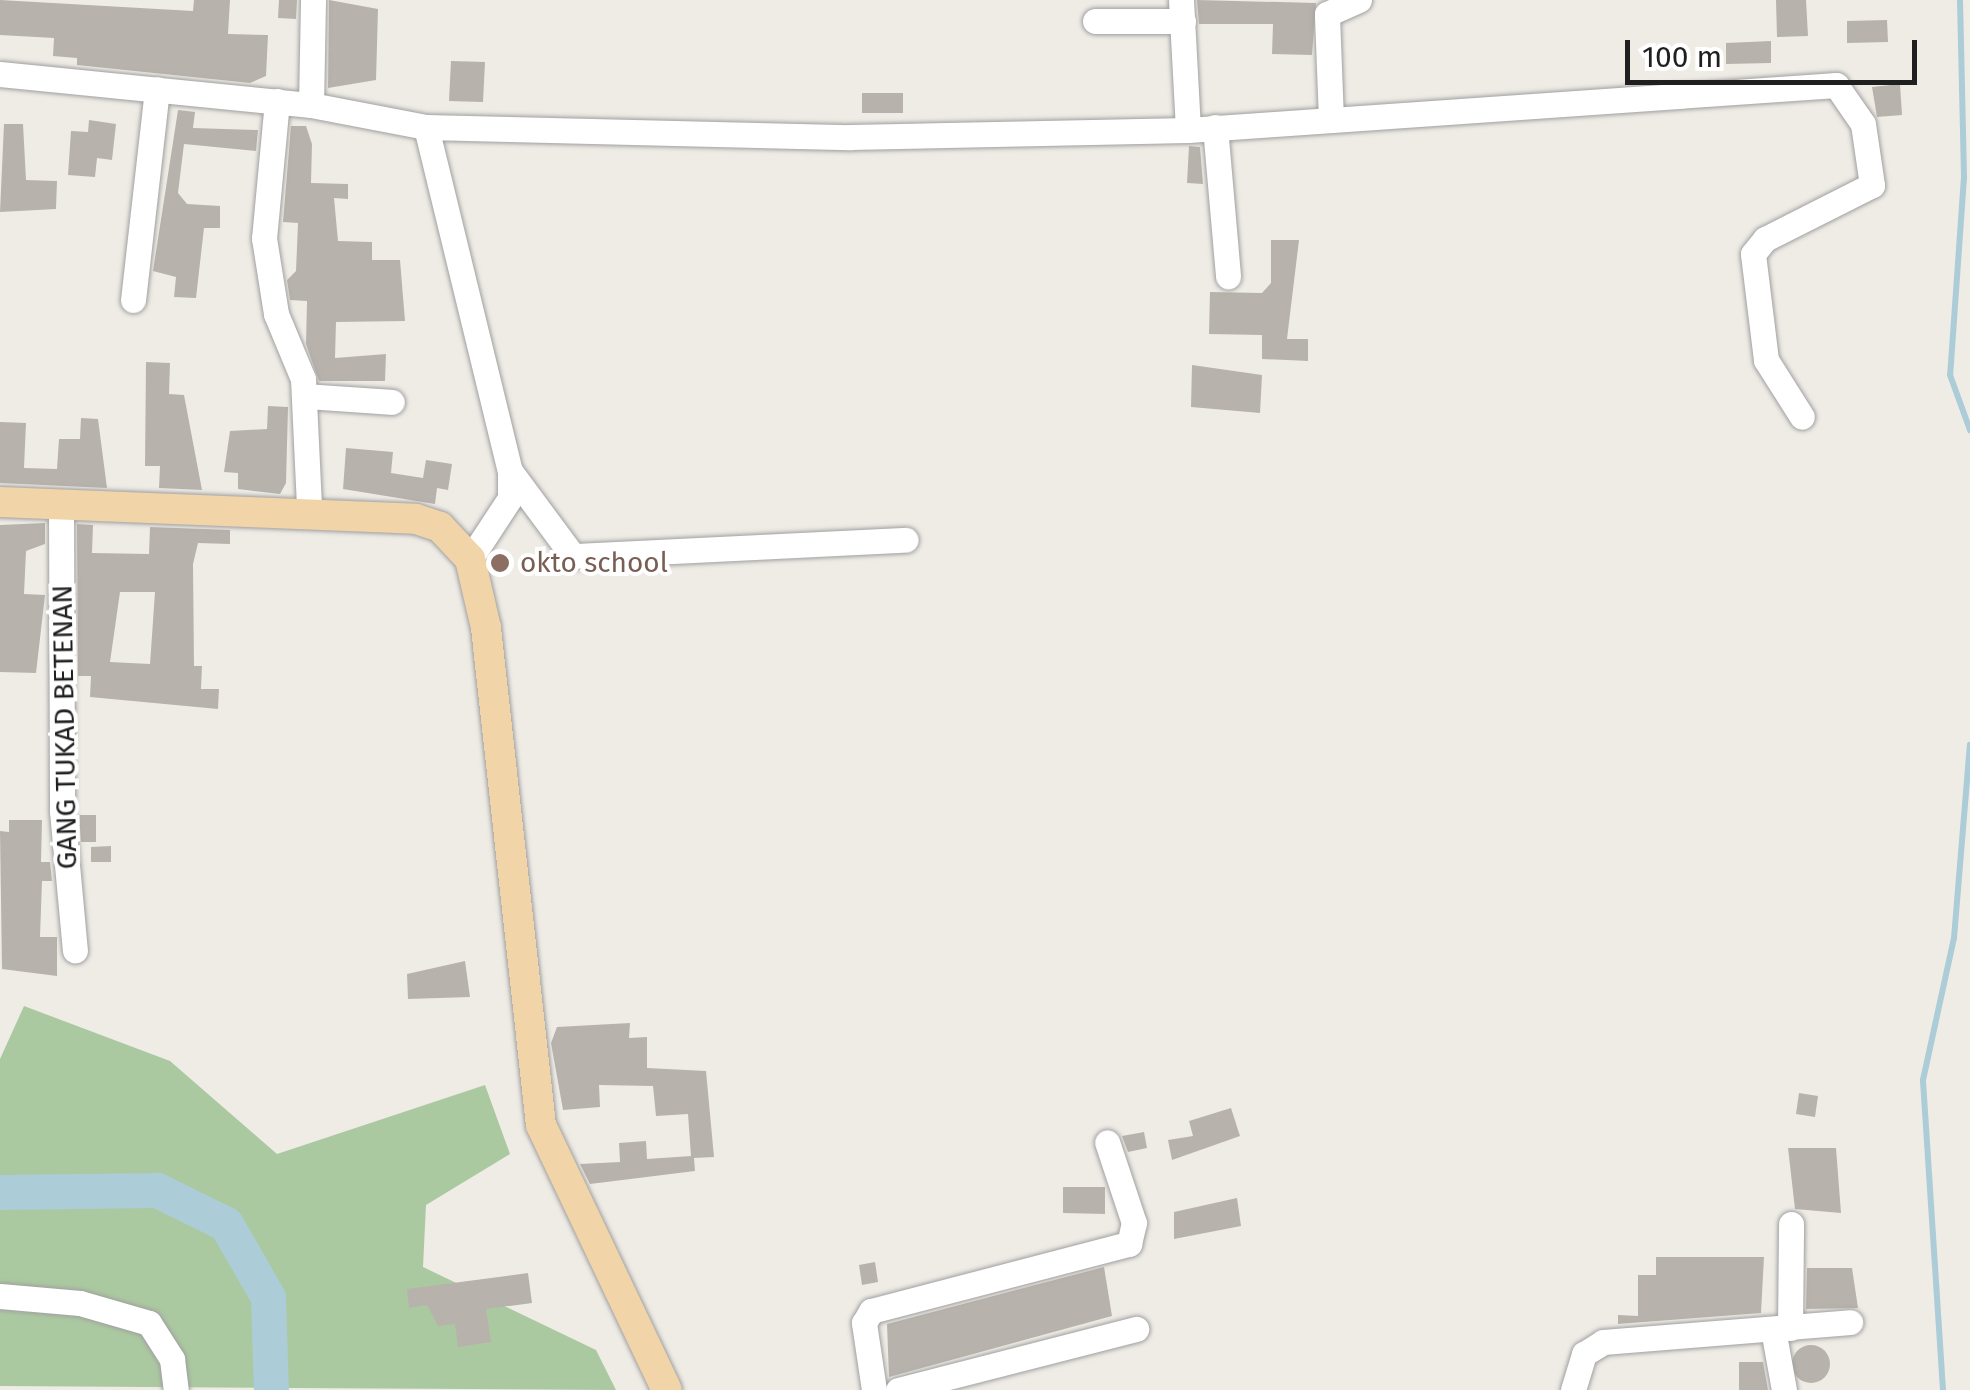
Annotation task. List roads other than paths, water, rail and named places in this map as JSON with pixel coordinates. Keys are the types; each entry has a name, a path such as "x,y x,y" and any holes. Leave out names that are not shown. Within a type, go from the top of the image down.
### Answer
{"main road":[{"path":"0,502 309,508 416,519 461,549 486,628 541,1125 667,1390"}],"street":[{"path":"310,104 313,0"},
{"path":"1332,120 1327,14 1359,0"},
{"path":"1095,20 1182,11 1188,130"},
{"path":"0,74 310,104 426,127 850,137 1188,130 1836,85 1863,124 1872,185 1764,239 1753,254 1766,360 1802,417"},
{"path":"133,300 157,89"},
{"path":"277,101 264,238 276,314 305,396 309,508"},
{"path":"426,127 510,471 573,556 906,540"},
{"path":"1215,127 1228,276"},
{"path":"305,396 392,402"},
{"path":"461,549 496,522 510,471"},
{"name":"GANG TUKAD BETENAN","path":"61,503 62,811 75,950"},
{"path":"874,1390 864,1323 871,1311 1129,1244 1134,1224 1107,1142"},
{"path":"1784,1390 1782,1329 1792,1224"},
{"path":"0,1296 80,1303 149,1323 172,1359 176,1390"},
{"path":"1573,1390 1584,1354 1603,1342 1850,1322"},
{"path":"898,1390 971,1379 1136,1329"}],"waterway":[{"path":"1960,0 1964,177 1950,375 1970,430"},
{"path":"1943,1390 1923,1080 1954,938 1970,745"},
{"path":"0,1192 157,1190 226,1224 268,1297 271,1390"}],"place":[{"name":"okto school","path":"500,563"}]}
